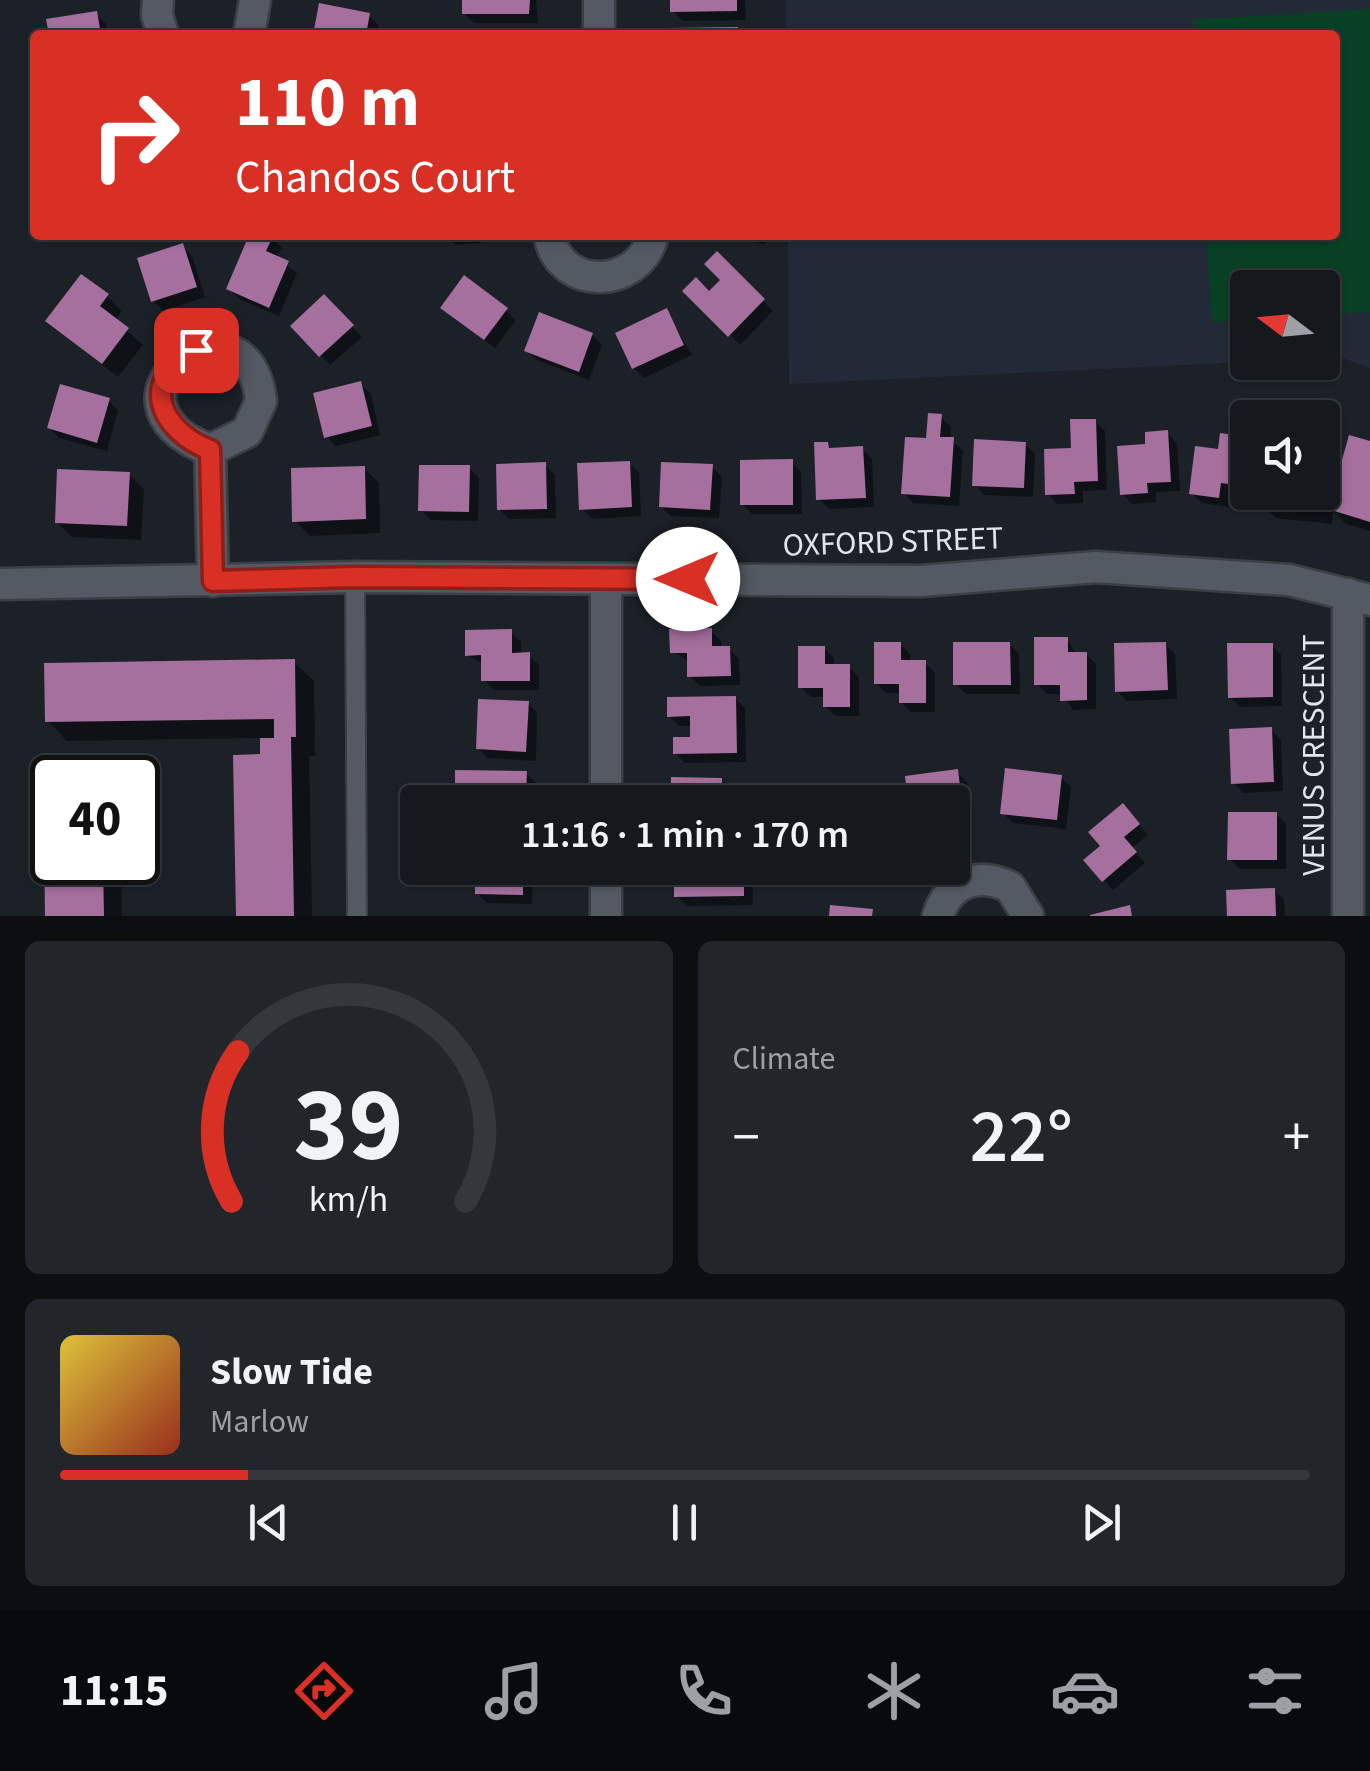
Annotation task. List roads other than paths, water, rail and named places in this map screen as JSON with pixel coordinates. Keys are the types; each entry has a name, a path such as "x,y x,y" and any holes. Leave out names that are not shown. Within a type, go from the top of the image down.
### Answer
{"street":[{"path":"158,0 161,30"},
{"path":"252,30 255,0"},
{"path":"599,0 600,30"},
{"path":"550,240 562,263 578,274 601,279 620,276 638,264 650,240"},
{"path":"210,450 213,581"},
{"name":"OXFORD STREET","path":"0,584 355,577 921,581 1096,567 1289,580 1359,597"},
{"path":"606,578 606,785"},
{"name":"VENUS CRESCENT","path":"1348,916 1359,597"},
{"path":"938,916 952,890 980,878 1010,887 1028,916"},
{"path":"606,885 606,916"}],"lane":[{"path":"355,577 358,916"}]}
